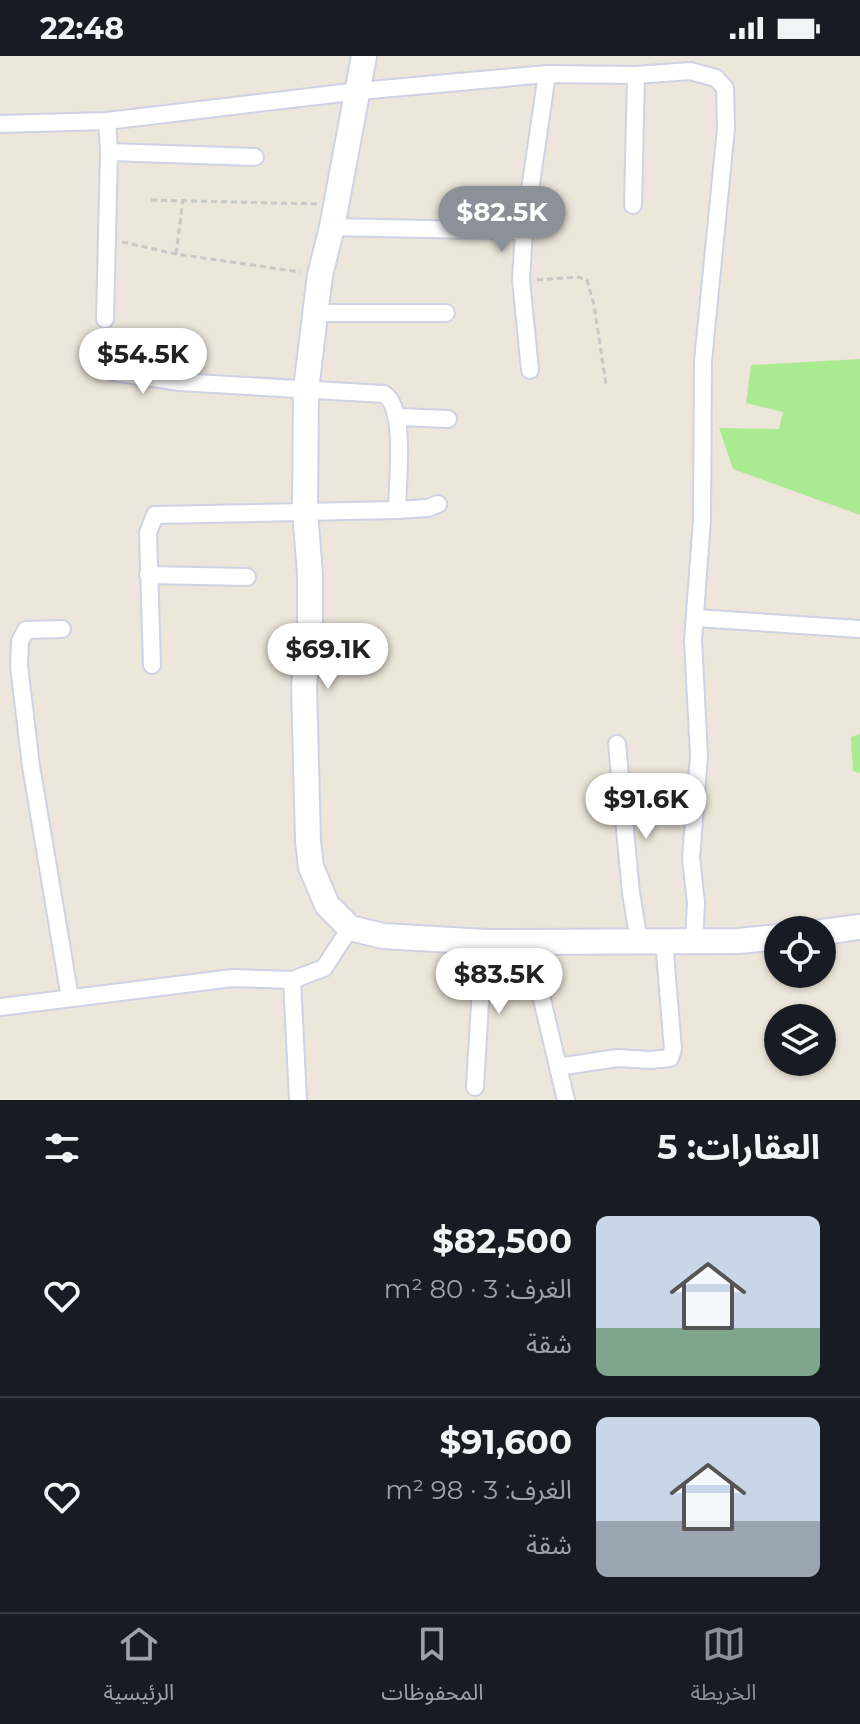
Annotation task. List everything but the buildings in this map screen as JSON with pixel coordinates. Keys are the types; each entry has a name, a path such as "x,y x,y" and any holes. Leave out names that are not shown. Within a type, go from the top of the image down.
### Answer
{"main road":[{"path":"364,56 320,275 306,389 305,511 310,574 310,638 304,685 308,841 311,867 327,905 350,928 383,936 487,942 764,938"},
{"path":"836,930 860,927"}],"street":[{"path":"0,124 107,121 359,91 547,74 636,75 690,71 716,78 727,92 719,218 703,361 702,520 693,640 699,756 691,858 696,903 694,941"},
{"path":"530,370 521,280 524,231 547,74"},
{"path":"633,205 636,75"},
{"path":"105,319 107,121"},
{"path":"109,152 255,157"},
{"path":"334,216 524,231"},
{"path":"314,313 446,313"},
{"path":"113,372 179,382 384,394 390,397 399,417 397,510"},
{"path":"399,417 448,419"},
{"path":"152,665 148,533 155,515 397,510 428,508 438,504"},
{"path":"148,575 247,577"},
{"path":"695,618 860,629"},
{"path":"62,629 26,630 20,641 19,666 31,766 70,998"},
{"path":"617,744 631,893 639,941"},
{"path":"0,1007 233,978 292,980 324,968 350,928"},
{"path":"528,941 566,1100"},
{"path":"558,1067 617,1058 670,1058 673,1049 664,941"},
{"path":"475,1087 487,942"},
{"path":"292,980 298,1100"}],"path":[{"path":"176,254 183,199"},
{"path":"151,200 183,199 334,216"},
{"path":"107,238 176,254 320,275"},
{"path":"521,280 578,277 587,280 606,384"}],"green space":[{"path":"860,359 860,515 733,469 719,428 779,429 783,412 746,403 751,365"},
{"path":"860,734 860,773 853,771 851,737"}]}
